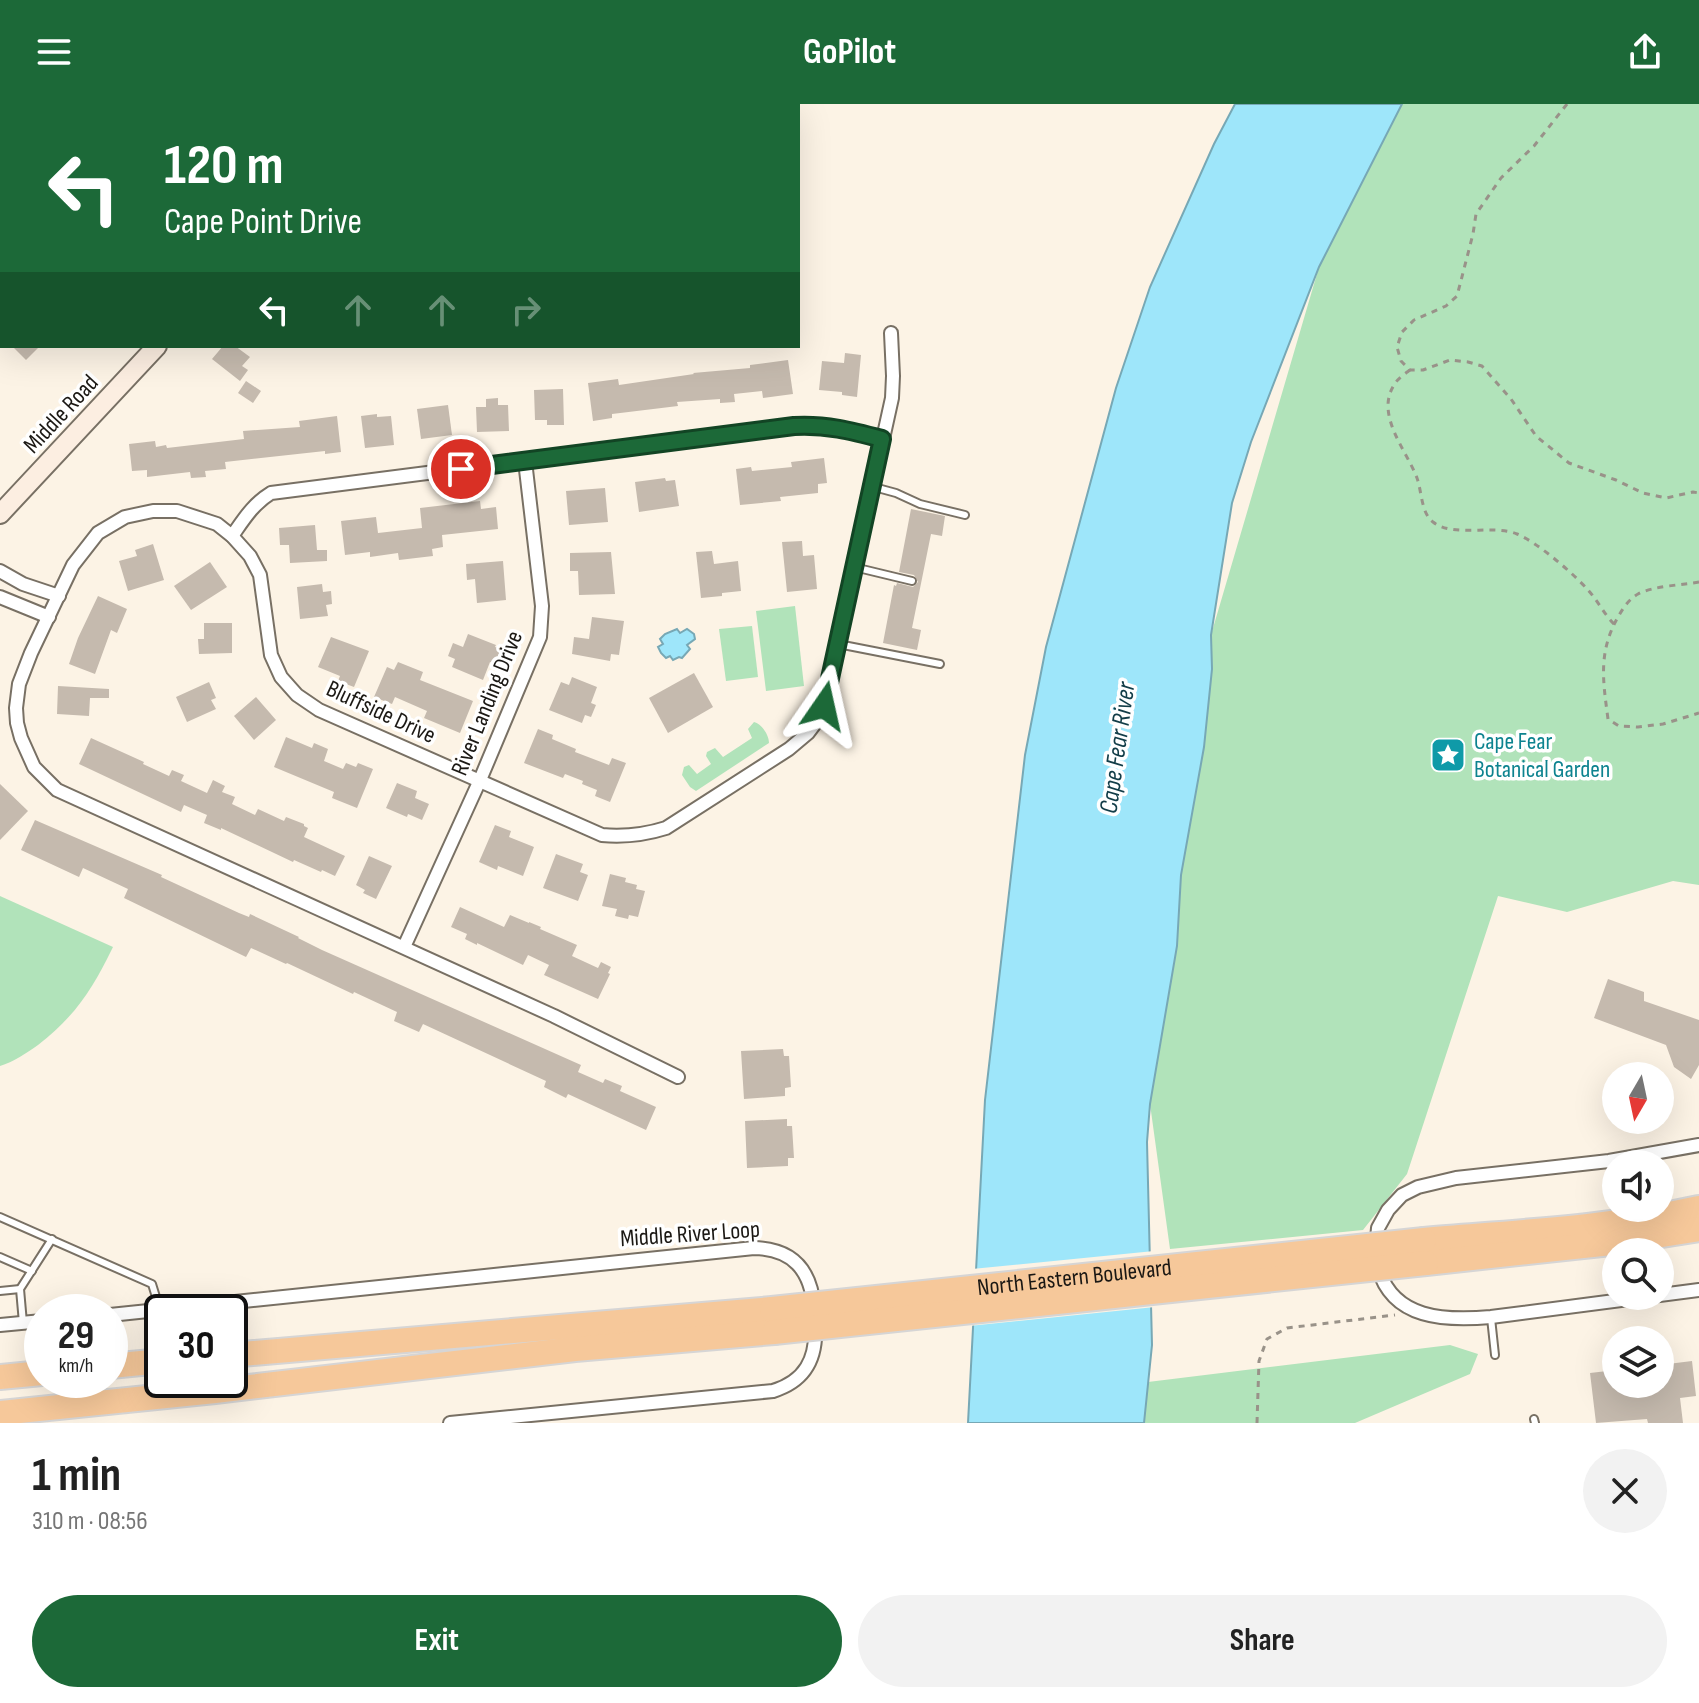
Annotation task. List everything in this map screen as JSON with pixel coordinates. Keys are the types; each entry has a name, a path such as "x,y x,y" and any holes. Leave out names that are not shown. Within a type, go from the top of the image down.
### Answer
{"highway":[{"name":"North Eastern Boulevard","path":"1425,1252 1699,1208"},
{"name":"North Eastern Boulevard","path":"773,1321 1425,1252 1611,1243 1699,1229"},
{"path":"248,1354 773,1321"},
{"path":"0,1413 575,1349 773,1321"},
{"path":"0,1377 24,1375"}],"main road":[{"name":"Middle Road","path":"0,514 155,348"}],"street":[{"name":"Bluffside Drive","path":"678,1077 554,1016 57,790 34,767 26,753 17,723 19,684 73,565 98,533 125,517 153,511 177,511 217,524 250,556 260,575 271,655 281,677 297,695 319,710 602,835 634,836 666,828 789,749 808,733 824,706 892,398 891,333"},
{"path":"232,536 248,513 271,493 804,425 832,427 882,439"},
{"name":"River Landing Drive","path":"404,947 480,780 540,637 542,606 525,461"},
{"path":"0,571 23,584 59,596"},
{"path":"0,597 49,617"},
{"path":"1699,1145 1609,1161 1428,1183 1394,1202 1378,1228 1376,1250 1382,1281 1396,1299 1428,1316 1457,1319 1491,1317 1699,1290"},
{"name":"Middle River Loop","path":"248,1301 749,1248 785,1254 802,1269 809,1281 814,1308 814,1352 800,1375 779,1389 450,1423"},
{"path":"0,1325 23,1323"}],"lane":[{"path":"871,487 965,515"},
{"path":"854,567 912,581"},
{"path":"837,644 940,664"},
{"path":"0,1217 152,1284 155,1294"},
{"path":"23,1323 20,1289 52,1239"},
{"path":"0,1257 32,1271"},
{"path":"0,1291 20,1289"},
{"path":"1491,1317 1495,1355"}],"path":[{"path":"1410,370 1401,361 1397,347 1402,332 1414,320 1446,306 1457,296 1476,214 1501,178 1534,146 1567,104"},
{"path":"1614,624 1586,587 1538,547 1517,534 1441,527 1430,520 1412,467 1389,418 1390,396 1396,382 1410,370 1423,370 1450,360 1482,366 1511,399 1536,436 1569,463 1643,493 1666,498 1699,493"},
{"path":"1699,582 1637,594 1614,624 1603,659 1608,719 1619,726 1663,724 1699,713"},
{"path":"1257,1423 1259,1361 1267,1339 1287,1328 1416,1312"}],"green space":[{"name":"Cape Fear Botanical Garden","path":"1402,104 1699,104 1699,885 1673,881 1567,912 1498,896 1407,1174 1363,1230 1170,1249 1150,1104 1211,635 1319,267"},
{"path":"795,606 804,686 766,691 756,611"},
{"path":"752,626 758,677 726,681 719,629"},
{"path":"754,722 764,730 769,743 696,791 690,787 682,775 684,767 689,765 697,774 711,764 707,752 715,748 723,757 752,738 748,729"},
{"path":"0,896 113,947 90,989 63,1023 34,1048 0,1066"},
{"path":"1450,1345 1478,1354 1470,1374 1355,1423 1144,1423 1148,1382"}],"water":[{"name":"Cape Fear River","path":"1235,104 1402,104 1319,267 1251,442 1232,503 1211,635 1212,669 1204,747 1181,875 1177,946 1150,1104 1147,1142 1152,1345 1144,1423 968,1423 985,1100 1025,755 1046,647 1116,388 1150,287"},
{"path":"677,629 680,633 687,629 695,639 687,645 690,649 682,658 673,660 670,656 666,658 658,647 663,644 660,639 665,634"}],"pier":[{"path":"1154,1251 1155,1307 969,1326 972,1269"}],"building":[{"path":"14,348 38,348 26,360"},
{"path":"221,348 238,348 250,357 242,366 248,370 240,381 212,359"},
{"path":"845,353 861,355 857,397 819,390 822,361 844,363"},
{"path":"788,360 793,394 763,398 762,391 734,394 735,402 720,403 720,399 677,402 678,406 612,414 612,418 593,421 588,383 618,379 619,385"},
{"path":"246,381 261,391 253,403 238,393"},
{"path":"563,389 564,425 547,425 547,420 535,420 534,390"},
{"path":"498,398 498,405 508,405 509,431 477,432 476,407 486,407 486,399"},
{"path":"448,405 452,435 421,439 417,409"},
{"path":"377,414 377,417 391,416 394,445 365,448 361,416"},
{"path":"337,416 341,452 225,462 226,469 205,471 206,477 191,478 190,472 147,477 147,470 132,471 129,444 155,441 156,447 166,445 167,448 244,439 243,431 300,427 299,421"},
{"path":"824,458 827,483 818,484 818,493 740,505 736,469 751,467 752,471 792,467 791,462"},
{"path":"665,478 666,481 675,480 679,506 639,512 635,482"},
{"path":"605,488 608,522 569,525 566,491"},
{"path":"480,501 481,509 496,507 498,529 442,535 443,547 432,549 433,556 399,560 398,553 370,557 370,552 345,555 341,521 376,517 378,533 422,528 420,508"},
{"path":"911,509 945,516 942,536 931,534 912,628 921,630 917,650 883,643 894,585 913,587 918,582 914,575 899,572"},
{"path":"315,525 317,550 327,550 327,561 290,563 289,545 280,545 279,528"},
{"path":"802,541 803,556 814,555 817,589 787,592 782,542"},
{"path":"153,544 164,580 128,591 119,561 137,556 135,550"},
{"path":"712,551 714,564 738,561 741,591 701,598 696,552"},
{"path":"611,552 615,594 579,595 578,571 570,571 570,553"},
{"path":"503,561 506,600 477,603 475,579 467,580 466,564"},
{"path":"210,562 227,587 191,610 174,586"},
{"path":"322,584 323,592 331,591 332,604 326,605 328,616 300,619 297,587"},
{"path":"98,596 127,609 117,633 111,630 95,674 69,664"},
{"path":"592,617 624,621 619,655 611,654 610,661 572,654 574,637 589,639"},
{"path":"204,623 232,623 232,653 199,654 198,639 204,639"},
{"path":"468,634 501,649 495,664 490,662 483,680 452,667 455,659 448,656 453,643 463,647"},
{"path":"331,637 369,651 354,687 338,681 340,676 318,667"},
{"path":"398,662 423,672 420,680 473,701 460,733 424,718 427,711 395,697 392,704 374,697 387,667 394,670"},
{"path":"694,673 713,707 668,733 649,698"},
{"path":"572,677 597,687 591,703 596,705 591,717 585,715 582,723 549,710 561,682 569,685"},
{"path":"209,682 216,698 211,700 216,709 187,722 176,697"},
{"path":"58,686 109,689 109,698 90,698 89,716 57,714"},
{"path":"256,697 276,720 254,740 234,716"},
{"path":"538,729 576,749 575,752 609,765 612,758 626,763 610,802 595,796 597,790 582,784 583,781 565,774 563,778 524,763"},
{"path":"286,737 312,748 314,743 328,749 324,761 343,769 346,763 356,767 358,763 373,769 357,808 332,798 334,792 274,767"},
{"path":"91,738 169,776 172,770 184,775 181,781 207,793 213,780 225,786 222,792 235,797 232,804 255,815 258,809 284,821 286,817 304,824 308,828 304,837 345,856 335,876 293,862 204,823 207,815 184,805 181,812 79,764"},
{"path":"397,783 417,791 415,798 429,804 422,820 386,808"},
{"path":"0,784 28,811 0,840"},
{"path":"35,820 581,1065 578,1072 603,1083 605,1079 622,1086 620,1091 656,1107 646,1130 568,1094 566,1098 544,1087 546,1081 423,1024 419,1032 394,1021 397,1012 287,963 251,948 246,957 124,898 128,889 83,868 79,877 21,850"},
{"path":"495,825 511,831 509,837 534,847 523,876 479,862"},
{"path":"556,854 583,864 580,872 588,875 578,901 543,888"},
{"path":"369,856 392,866 376,899 363,893 365,890 356,885"},
{"path":"610,874 626,878 625,882 645,891 638,917 629,915 628,919 615,916 617,909 602,906"},
{"path":"460,907 504,927 510,915 529,922 577,945 572,956 598,968 601,962 611,967 598,999 544,975 549,965 528,955 523,965 465,939 467,934 451,927"},
{"path":"1608,979 1644,992 1644,1001 1699,1020 1699,1065 1691,1079 1674,1067 1666,1045 1594,1018"},
{"path":"783,1049 784,1056 789,1056 791,1087 785,1088 785,1096 744,1099 741,1051"},
{"path":"787,1119 787,1126 792,1126 794,1158 788,1158 788,1166 747,1168 745,1121"},
{"path":"1692,1361 1696,1396 1680,1398 1683,1423 1648,1423 1647,1419 1596,1423 1590,1373 1602,1372 1602,1398 1674,1398 1674,1363"}],"place":[{"name":"Cape Fear Botanical Garden","path":"1448,755"}],"route":[{"path":"461,469 794,426 832,427 882,439 824,706"}]}
